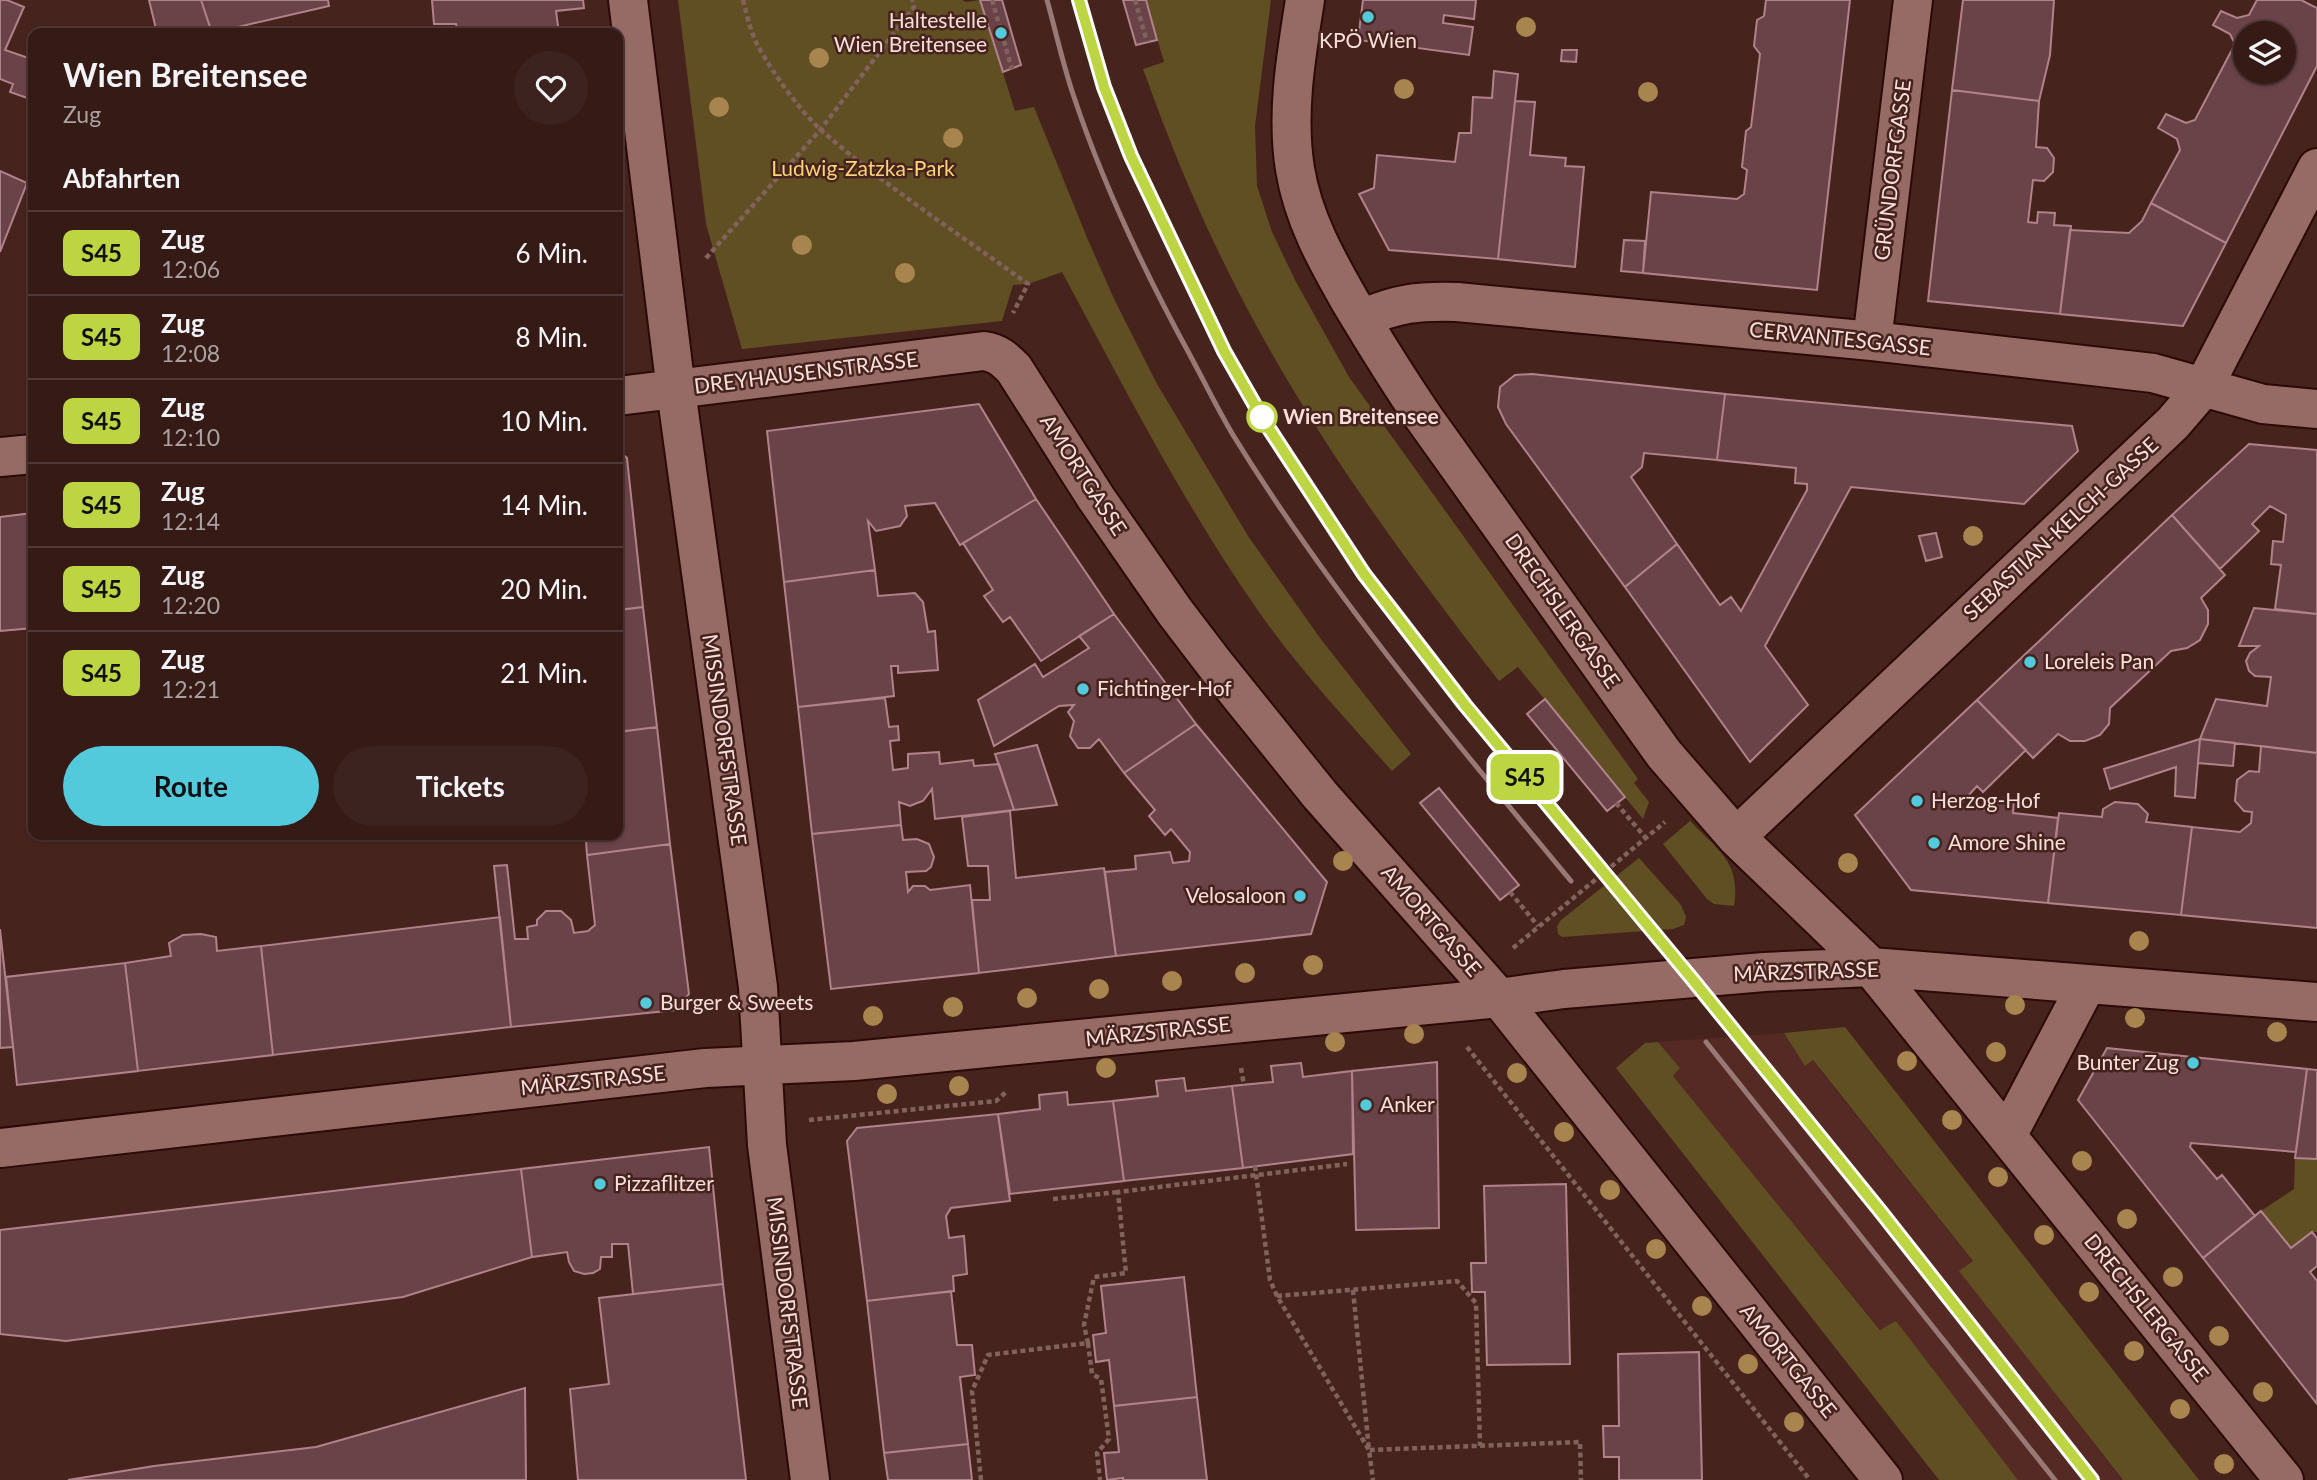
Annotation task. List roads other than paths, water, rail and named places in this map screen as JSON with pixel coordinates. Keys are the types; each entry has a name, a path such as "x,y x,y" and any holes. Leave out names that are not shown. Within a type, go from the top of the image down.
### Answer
{"street":[{"name":"MISSINDORFSTRASSE","path":"628,0 676,390 758,987 767,1145 810,1480"},
{"name":"DRECHSLERGASSE","path":"1305,0 1293,84 1292,129 1295,168 1303,206 1313,233 1361,319 1424,418 1636,716 1698,794 1736,837 1871,967 2284,1480"},
{"name":"GRÜNDORFGASSE","path":"1872,341 1913,0"},
{"name":"SEBASTIAN-KELCH-GASSE","path":"1736,837 2173,423 2203,388 2317,168"},
{"name":"CERVANTESGASSE","path":"1361,319 1390,307 1419,301 1457,302 1872,341 2153,373 2263,404 2317,410"},
{"name":"DREYHAUSENSTRASSE","path":"623,395 984,351 994,352"},
{"name":"AMORTGASSE","path":"994,352 1014,369 1096,498 1175,612 1217,667 1320,795 1489,987 1883,1480"},
{"path":"0,457 28,454"},
{"name":"MÄRZSTRASSE","path":"0,1148 677,1071 854,1062 1489,987 1564,989 1764,972 1871,967 2317,1002"},
{"path":"2007,1136 2087,984"}],"railway":[{"path":"1047,0 1074,97 1112,197 1158,294 1233,435 1310,552 1394,664 1571,881"},
{"path":"1079,0 1104,87 1131,156 1224,351 1264,421 1364,574 1465,705 1596,861"},
{"path":"1742,1039 2092,1480"},
{"path":"1706,1042 2055,1480"}],"train":[{"name":"S45","path":"1079,0 1104,87 1131,156 1224,351 1264,421 1364,574 1465,705 1596,861 1928,1270 2092,1480"}],"place":[{"name":"KPÖ Wien","path":"1368,17"},
{"name":"Haltestelle Wien Breitensee","path":"1001,33"},
{"name":"Wien Breitensee","path":"1262,417"},
{"name":"Loreleis Pan","path":"2030,662"},
{"name":"Fichtinger-Hof","path":"1083,689"},
{"name":"Herzog-Hof","path":"1917,801"},
{"name":"Amore Shine","path":"1934,843"},
{"name":"Velosaloon","path":"1300,896"},
{"name":"Burger & Sweets","path":"646,1003"},
{"name":"Bunter Zug","path":"2193,1063"},
{"name":"Anker","path":"1366,1105"},
{"name":"Pizzaflitzer","path":"600,1184"}],"park label":[{"name":"Ludwig-Zatzka-Park","path":"863,169"}]}
